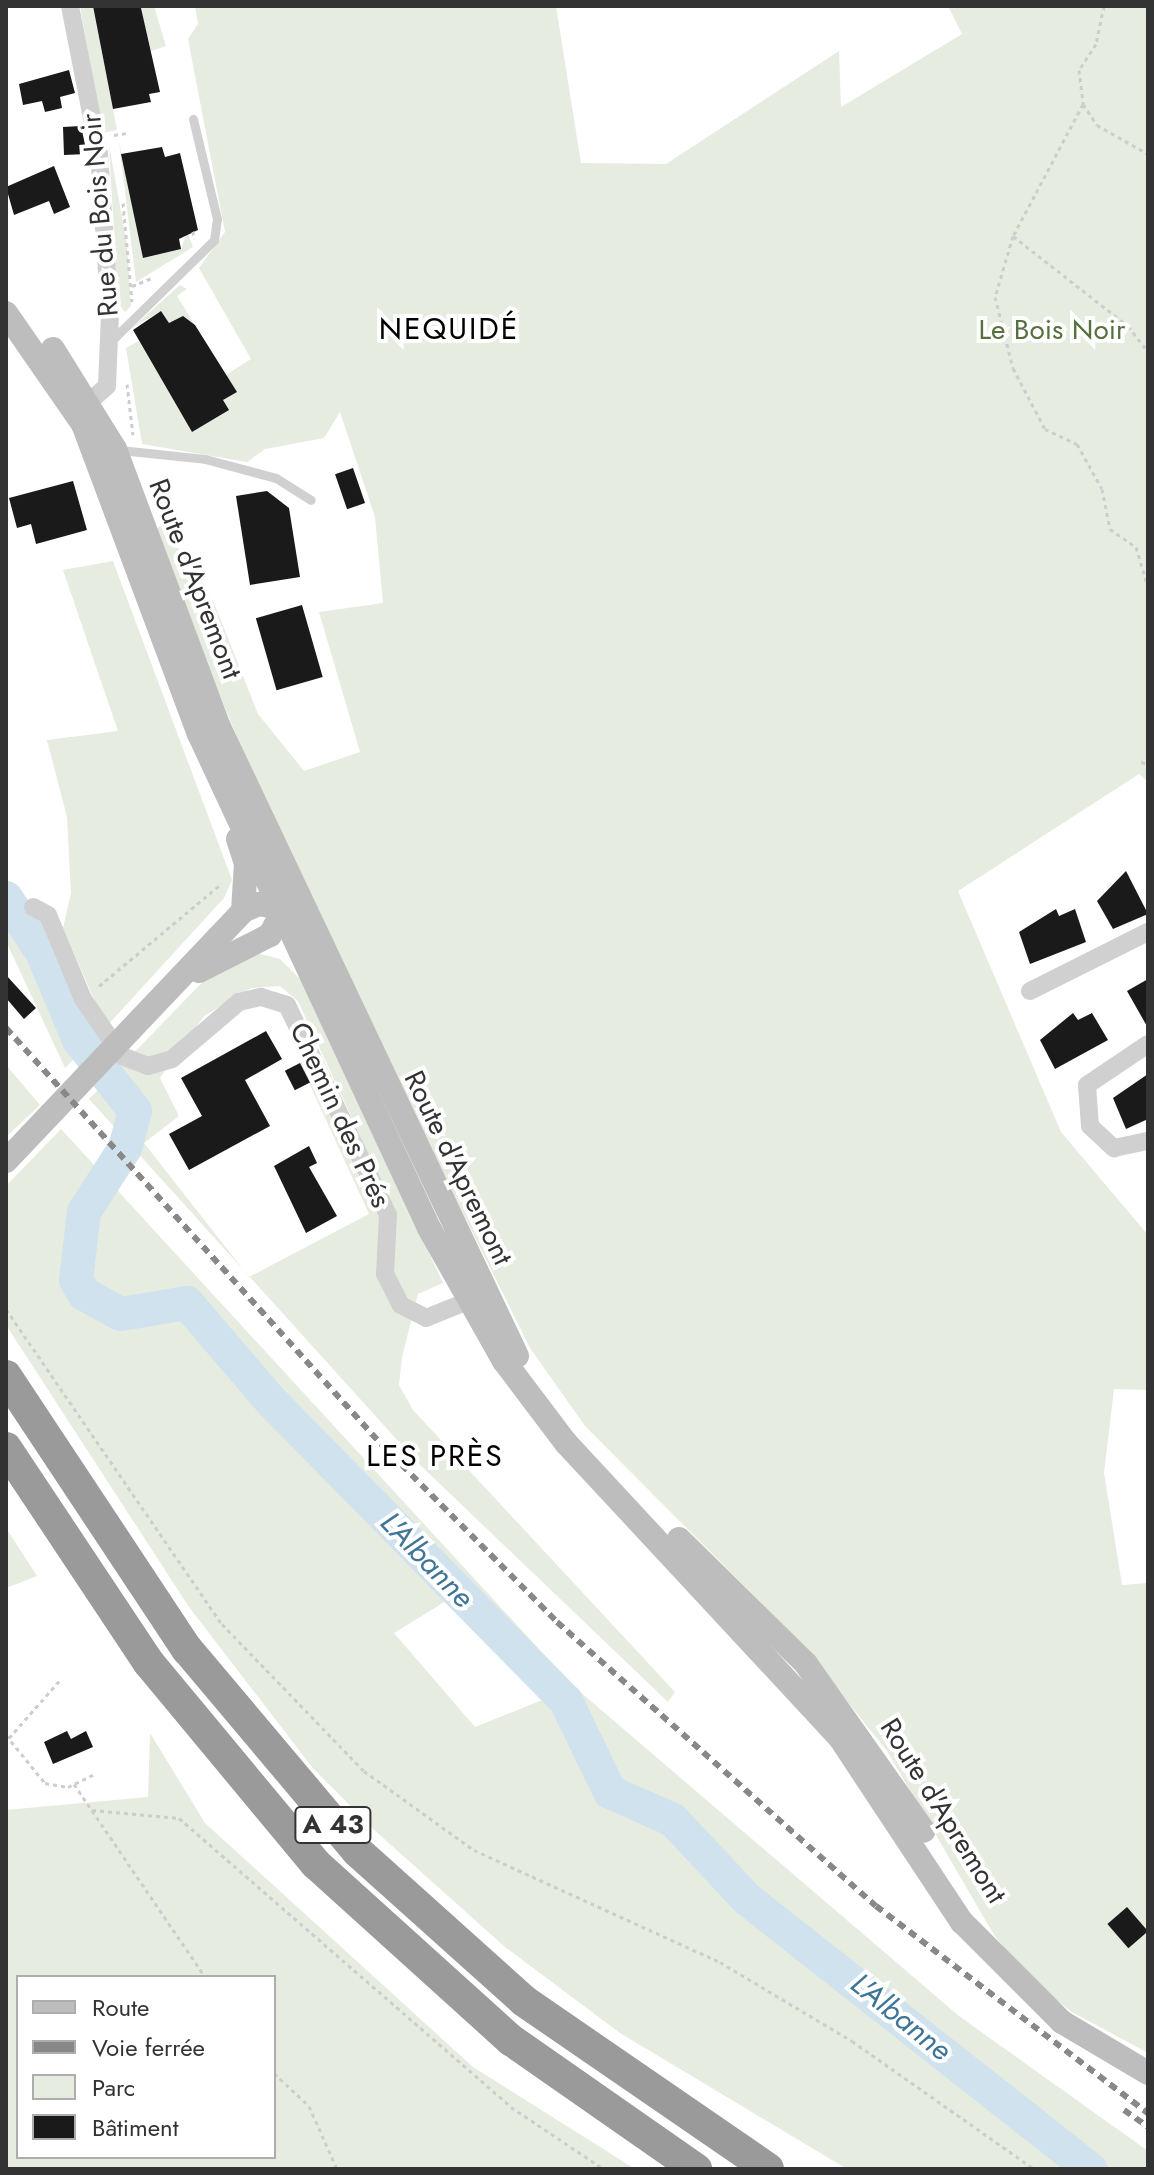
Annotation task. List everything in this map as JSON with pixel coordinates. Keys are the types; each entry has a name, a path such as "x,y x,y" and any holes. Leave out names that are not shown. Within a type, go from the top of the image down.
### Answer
{"highway":[{"name":"A 43","path":"6,1376 187,1649 357,1851 524,2001 768,2169"},
{"name":"A 43","path":"6,1448 149,1663 316,1864 511,2040 696,2169"}],"main road":[{"name":"Route d'Apremont","path":"6,293 115,449 213,712 294,904 475,1298"},
{"name":"Route d'Apremont","path":"6,313 84,407 199,734 294,904 325,999 475,1298 579,1437 889,1774 1011,1973 1062,2022 1148,2073"},
{"path":"199,734 246,863 243,911"},
{"path":"6,1161 243,911 259,904 294,904"},
{"path":"137,1020 216,957 253,946 270,935 294,904"},
{"path":"253,946 299,963 325,999"}],"street":[{"name":"Rue du Bois Noir","path":"70,6 99,154 110,342 107,386 84,407"},
{"name":"Chemin des Prés","path":"33,907 48,915 83,999 122,1056 148,1066 172,1059 239,1002 261,997 287,1005 388,1215 385,1274 393,1293 412,1314 426,1318 475,1298"},
{"path":"1030,991 1148,932"},
{"path":"1148,1044 1087,1085 1090,1126 1114,1148 1148,1141"}],"lane":[{"path":"110,342 214,240 217,219 193,119"},
{"path":"115,449 205,459 276,478 311,500"}],"path":[{"path":"1104,6 1096,44 1079,70 1083,104 1097,125 1148,154"},
{"path":"1083,104 1013,236 995,297 1013,368 1045,429 1077,444 1102,489 1110,529 1136,547 1148,587"},
{"path":"110,136 126,133"},
{"path":"1013,236 1128,326 1148,352"},
{"path":"1141,762 1148,764"},
{"path":"83,999 246,863"},
{"path":"6,1309 222,1624 364,1771 474,1850 720,1962 852,2041 1034,2169"},
{"path":"60,1680 8,1737 45,1783 74,1784 93,1775"},
{"path":"74,1784 204,1975"},
{"path":"92,1810 179,1818 511,2107 604,2169"},
{"path":"276,2075 309,2106 337,2169"}],"green space":[{"path":"80,6 93,6 117,130 102,133"},
{"path":"128,6 154,6 166,46 151,51 141,9"},
{"name":"Le Bois Noir","path":"195,6 556,6 581,163 666,164 839,51 841,107 962,34 948,6 1148,6 1148,782 1139,774 958,891 1061,1132 1148,1235 1148,1390 1114,1389 1104,1473 1122,1585 1148,1583 1148,2053 1072,2012 1029,1979 994,1935 887,1751 799,1641 585,1426 530,1348 287,859 153,532 163,524 214,603 258,714 304,771 360,752 319,612 383,603 375,517 340,412 324,438 265,449 247,462 142,444 126,348 139,341 192,432 228,410 223,400 236,392 226,375 251,359 199,268 225,232 188,39 198,24"},
{"path":"119,142 143,258 181,249 187,232 193,247 136,282"},
{"path":"109,145 127,245 131,306 125,312 118,303"},
{"path":"180,285 187,289 177,296 195,325 169,323 161,311 132,328"},
{"path":"113,561 232,880 224,898 106,1027 63,928 71,893 67,817 47,740 118,731 63,570"},
{"path":"17,886 54,939 98,1036 65,1068 6,941 6,895"},
{"path":"253,952 280,959 304,983 443,1283 418,1294 402,1357 399,1385 413,1410 675,1692 668,1702 417,1462 250,1277 369,1214 300,1063 306,1059 391,1203 298,1001 280,986 251,988 204,1016 160,1078 179,1116 144,1143 244,1270 89,1099 218,966"},
{"path":"6,1065 40,1105 6,1137"},
{"path":"61,1129 572,1685 959,2016 1148,2151 1148,2169 847,2169 620,2033 505,1947 372,1828 312,1767 189,1607 6,1325 6,1186","holes":["446,1601 545,1698 475,1727 394,1633"]},
{"path":"6,1528 37,1576 6,1588"},
{"path":"150,1733 205,1823 473,2067 635,2169 6,2169 6,1810 148,1797"}],"building":[{"path":"93,6 141,8 160,92 149,94 151,102 113,109"},
{"path":"69,70 75,93 60,97 62,108 45,112 42,101 23,105 19,84"},
{"path":"81,126 87,154 64,155 63,127"},
{"path":"162,147 165,157 180,153 198,230 179,239 181,249 143,258 121,154"},
{"path":"54,166 70,207 54,214 49,201 14,215 6,187"},
{"path":"161,311 169,323 183,316 195,325 237,392 223,400 229,410 192,432 133,330"},
{"path":"353,468 365,503 347,509 335,474"},
{"path":"73,481 87,530 36,544 31,524 17,528 9,498"},
{"path":"267,491 289,508 300,577 250,585 236,496"},
{"path":"302,605 323,677 277,690 256,618"},
{"path":"1126,871 1148,914 1113,929 1097,901"},
{"path":"1056,909 1059,916 1075,909 1086,942 1030,964 1019,932"},
{"path":"6,975 36,1008 24,1019 6,998"},
{"path":"1148,979 1148,1028 1127,991"},
{"path":"1073,1013 1078,1020 1092,1013 1108,1040 1055,1069 1040,1040"},
{"path":"266,1031 282,1059 245,1080 270,1126 189,1170 169,1134 202,1116 181,1078"},
{"path":"300,1063 310,1083 295,1090 285,1071"},
{"path":"1148,1074 1148,1119 1126,1129 1113,1098"},
{"path":"309,1146 317,1163 309,1167 337,1216 306,1233 274,1166"},
{"path":"67,1731 71,1739 86,1731 93,1747 53,1764 44,1742"},
{"path":"1127,1907 1148,1931 1128,1948 1107,1924"}],"waterway":[{"name":"L'Albanne","path":"6,898 42,952 79,1040 135,1111 125,1148 84,1212 76,1280 84,1294 121,1314 187,1303 272,1402 566,1701 610,1792 673,1820 747,1899 1090,2169"}],"railway":[{"path":"6,1028 382,1445 557,1622 876,1906 1148,2113"},
{"path":"1124,2110 1148,2127"}],"district":[{"name":"NEQUIDÉ","path":"449,329"},
{"name":"LES PRÈS","path":"435,1456"}]}
